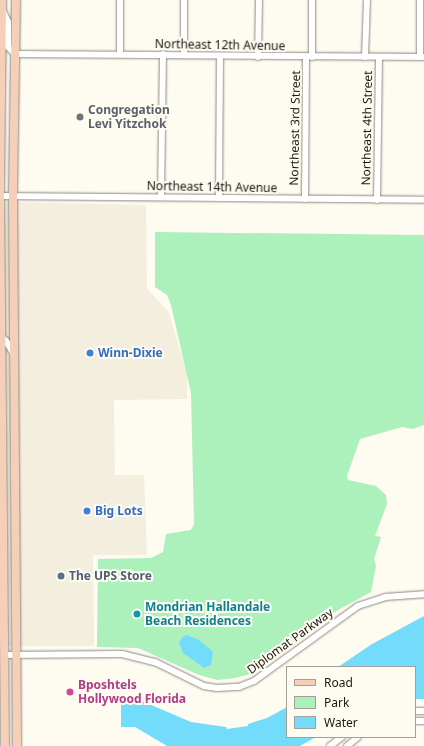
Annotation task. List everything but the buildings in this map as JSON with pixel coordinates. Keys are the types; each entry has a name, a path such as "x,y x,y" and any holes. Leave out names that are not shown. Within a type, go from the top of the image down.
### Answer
{"main road":[{"path":"2,0 0,196 2,554 5,746"},
{"path":"16,0 13,196 17,746"},
{"path":"2,54 8,60 10,90 14,100"},
{"path":"1,308 14,336"}],"street":[{"path":"120,0 120,54"},
{"path":"184,0 184,55"},
{"path":"258,57 259,0"},
{"name":"Northeast 3rd Street","path":"305,199 312,0"},
{"name":"Northeast 4th Street","path":"365,57 367,0"},
{"path":"420,0 422,57"},
{"path":"2,9 8,22 8,46 15,54"},
{"name":"Northeast 12th Avenue","path":"15,54 163,54 258,57 422,57"},
{"path":"161,197 163,54"},
{"path":"219,198 220,56"},
{"name":"Northeast 4th Street","path":"377,200 379,57"},
{"name":"Northeast 14th Avenue","path":"0,196 424,200"},
{"path":"1,336 6,340 14,358"},
{"path":"2,483 15,487"},
{"path":"2,493 15,487"},
{"path":"2,554 16,554"},
{"name":"Diplomat Parkway","path":"4,655 117,654 135,656 155,662 204,686 217,688 239,687 254,681 358,606 385,597 424,594"},
{"path":"330,746 341,738"},
{"path":"347,746 357,738"}],"shaded area":[{"path":"0,202 146,205 147,288 169,313 187,374 187,399 114,400 115,475 144,475 147,555 93,555 94,646 0,646"}],"green space":[{"path":"155,232 424,235 424,425 413,429 402,427 360,439 347,476 348,480 376,486 386,495 387,504 375,536 381,537 374,559 376,566 371,592 338,610 251,674 235,678 217,680 199,675 138,648 97,647 98,559 151,558 163,552 166,534 191,530 194,524 191,393 171,305 167,295 155,287"}],"water":[{"path":"424,616 424,699 416,699 416,666 339,666 372,644"},
{"path":"187,635 199,640 213,652 211,665 204,668 183,653 179,643 183,636"},
{"path":"142,701 191,722 226,727 227,729 248,726 248,724 267,718 286,708 286,738 314,738 300,746 167,746 135,727 121,727 121,702"}],"place":[{"name":"Congregation Levi Yitzchok","path":"80,117"},
{"name":"Winn-Dixie","path":"90,353"},
{"name":"Big Lots","path":"87,511"},
{"name":"The UPS Store","path":"61,576"},
{"name":"Mondrian Hallandale Beach Residences","path":"137,614"},
{"name":"Bposhtels Hollywood Florida","path":"70,692"}]}
